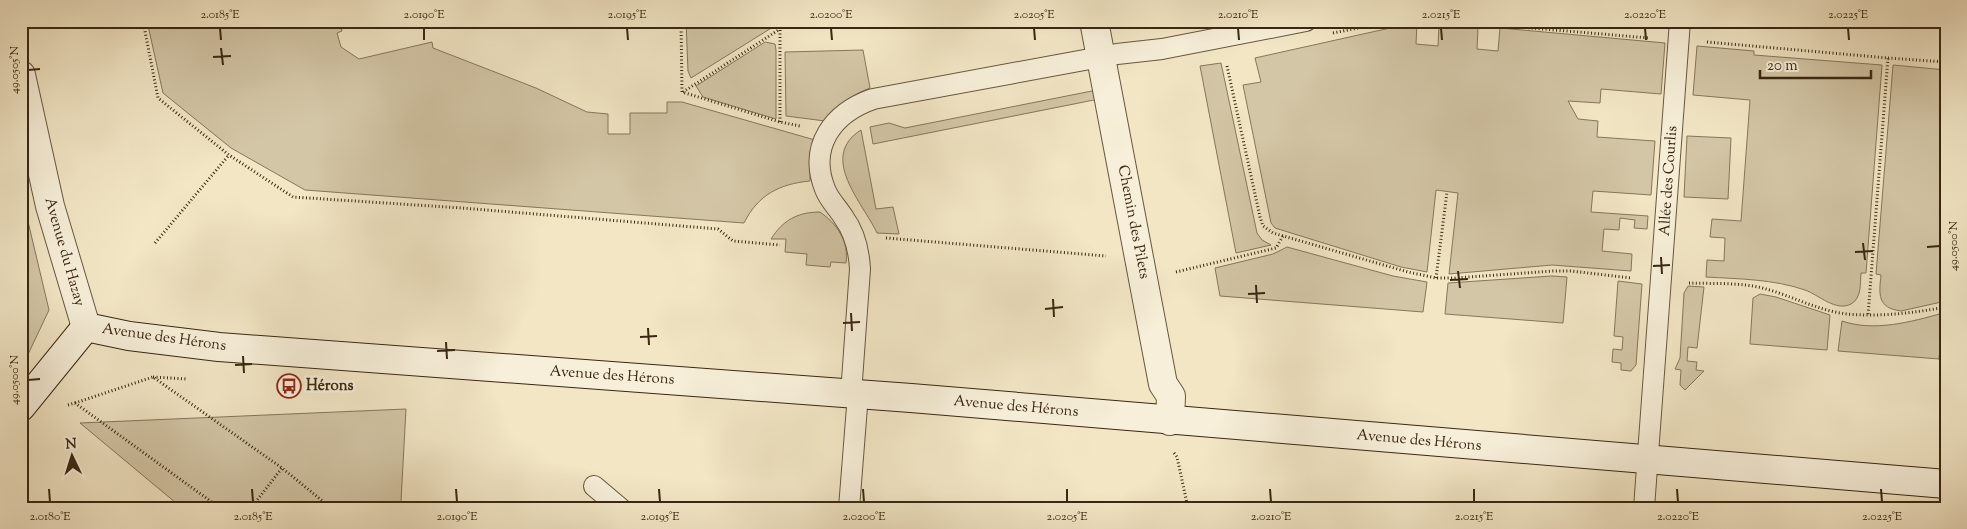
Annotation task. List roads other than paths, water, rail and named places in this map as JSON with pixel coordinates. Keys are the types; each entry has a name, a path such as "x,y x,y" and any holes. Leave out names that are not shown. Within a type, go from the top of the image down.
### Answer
{"street":[{"name":"Chemin des Pilets","path":"1094,21 1163,384 1171,396 1170,421"},
{"name":"Avenue du Hazay","path":"21,75 50,206 86,327 21,407"},
{"name":"Avenue des Hérons","path":"86,327 129,336 219,347 854,394 1946,484"}],"lane":[{"path":"849,508 860,269 859,254 846,220 826,191 821,178 819,163 821,146 827,132 850,110 873,99 1102,57 1162,49 1306,21"},
{"name":"Allée des Courlis","path":"1644,508 1680,31"},
{"path":"594,486 620,508"}],"place":[{"name":"Hérons","path":"289,386"}]}
